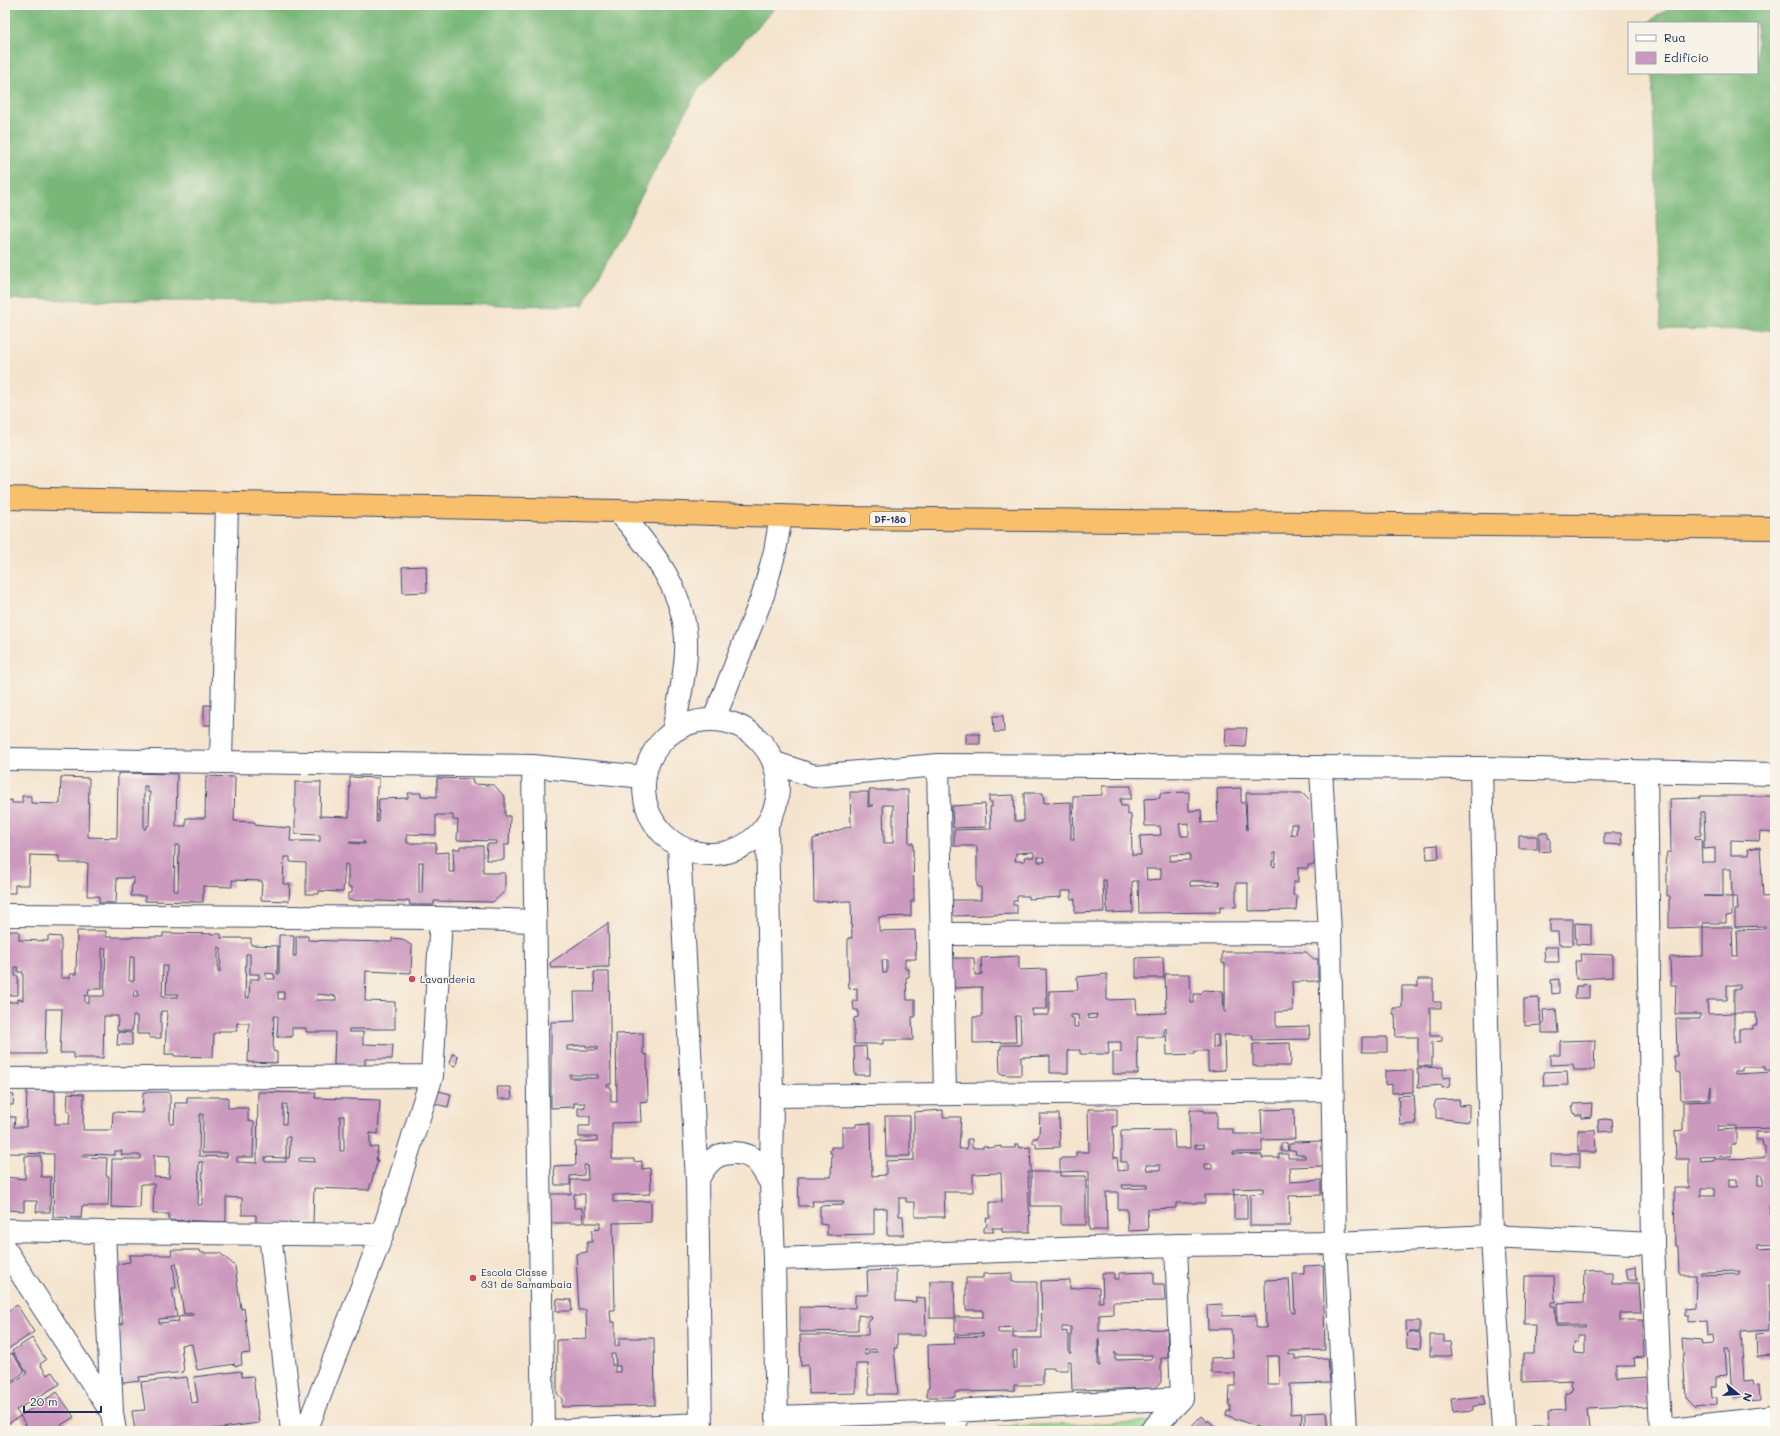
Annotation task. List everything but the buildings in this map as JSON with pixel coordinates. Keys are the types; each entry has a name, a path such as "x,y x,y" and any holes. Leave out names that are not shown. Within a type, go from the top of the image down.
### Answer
{"highway":[{"name":"DF-180","path":"5,498 618,511 781,516 1775,528"}],"street":[{"path":"221,762 227,503"},
{"path":"618,511 639,534 664,569 679,598 685,626 686,653 673,731"},
{"path":"714,719 763,595 775,551 781,516"},
{"path":"714,719 734,723 751,732 765,746 775,763 779,783 778,798 774,812 767,825 754,840 736,850 718,855 697,854 679,847 658,829 646,805 644,778 654,751 673,731 693,722 714,719"},
{"path":"5,759 533,766 644,778"},
{"path":"775,763 814,776 938,765 1481,768 1775,774"},
{"path":"938,765 945,1093"},
{"path":"533,766 543,1431"},
{"path":"1322,768 1330,933 1335,1243 1345,1431"},
{"path":"1481,768 1492,1236 1503,1431"},
{"path":"1646,772 1653,1244 1661,1431 1775,1418"},
{"path":"778,798 814,776"},
{"path":"767,825 772,1096 770,1182 774,1259 777,1424 955,1421 1182,1398"},
{"path":"550,1431 701,1428 696,1181 679,847"},
{"path":"5,915 441,918 535,921"},
{"path":"306,1431 382,1235 432,1076 441,918"},
{"path":"942,934 1330,933"},
{"path":"5,1079 432,1076"},
{"path":"772,1096 1332,1090"},
{"path":"696,1181 710,1161 723,1155 736,1152 748,1154 757,1162 770,1182"},
{"path":"5,1230 382,1235"},
{"path":"104,1232 114,1422"},
{"path":"270,1234 292,1431"},
{"path":"774,1259 1176,1245 1335,1243 1492,1236 1653,1244"},
{"path":"1151,1431 1182,1398 1176,1245"},
{"path":"5,1249 114,1422"}],"green space":[{"path":"5,5 778,5 697,91 583,306 5,299"},
{"path":"1673,5 1775,5 1775,330 1661,329 1652,74 1758,74 1758,22 1650,21"},
{"path":"1154,1422 1144,1431 999,1431 999,1426"}],"place":[{"name":"Lavanderia","path":"412,979"},
{"name":"Escola Classe 831 de Samambaia","path":"473,1278"}]}
